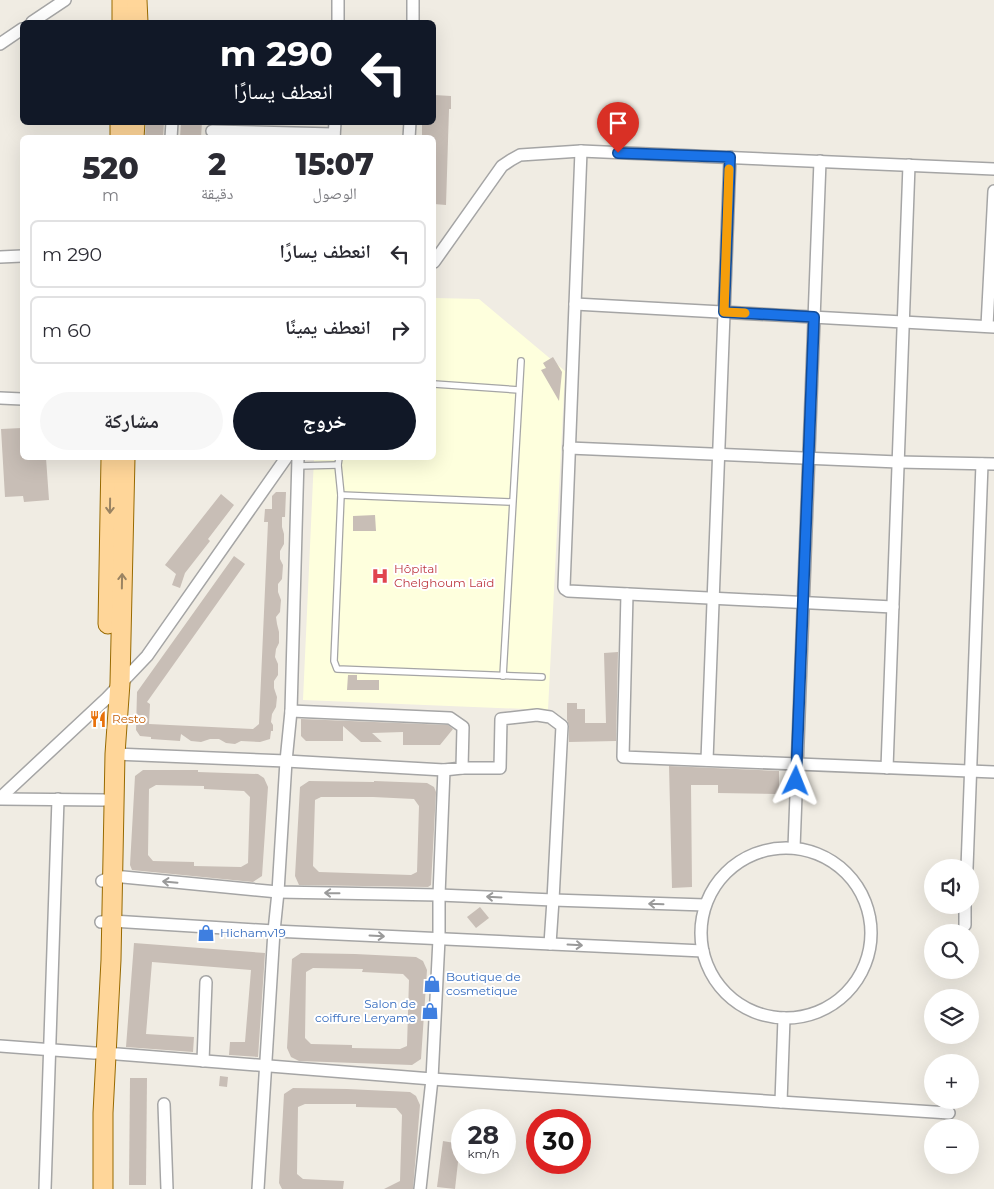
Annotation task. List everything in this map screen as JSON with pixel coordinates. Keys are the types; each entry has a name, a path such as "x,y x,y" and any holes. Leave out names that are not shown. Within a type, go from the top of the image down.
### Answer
{"main road":[{"path":"122,0 122,20"},
{"path":"137,0 138,20"},
{"path":"108,878 104,800 111,460"},
{"path":"94,1189 108,878 120,683 125,460"},
{"path":"100,1053 103,1189"}],"street":[{"path":"35,20 65,0"},
{"path":"338,0 338,20"},
{"path":"413,0 413,20"},
{"path":"0,44 20,30"},
{"path":"212,130 314,135"},
{"path":"581,151 565,589 568,591 892,607"},
{"path":"436,259 502,166 520,155 581,151 994,169"},
{"path":"707,760 730,157"},
{"path":"794,848 820,161"},
{"path":"886,768 909,165"},
{"path":"575,304 990,326 994,191"},
{"path":"0,257 20,256"},
{"path":"0,398 20,398"},
{"path":"569,448 988,464 970,771 967,859"},
{"path":"0,798 107,698 147,656 281,460"},
{"path":"283,460 297,481"},
{"path":"258,1189 274,931 291,711 298,462"},
{"path":"627,594 623,757 994,772"},
{"path":"291,711 450,718 462,727 462,768"},
{"path":"115,754 444,770 500,768 501,719 537,716 550,717 562,726 550,944"},
{"path":"420,1189 432,1079 439,939 444,770"},
{"path":"0,798 104,800"},
{"path":"45,1189 58,799"},
{"path":"794,848 824,857 849,876 865,902 869,917 870,937 867,956 860,973 850,988 836,1001 820,1010 802,1016 784,1018 752,1011 726,993 715,981 708,967 702,951 701,928 705,905 713,888 725,874 740,862 757,853 775,849 794,848"},
{"path":"108,878 278,892 439,894 705,905"},
{"path":"107,922 702,951"},
{"path":"203,1061 206,982"},
{"path":"780,1102 784,1018"},
{"path":"0,1046 432,1079 949,1113"},
{"path":"164,1104 167,1189"}],"lane":[{"path":"503,676 521,361"},
{"path":"436,384 520,390"},
{"path":"339,460 341,495 334,661 336,668 542,677"},
{"path":"298,462 338,465"},
{"path":"341,495 512,502"}],"shaded area":[{"path":"436,298 479,299 565,371 548,710 303,700 314,460 436,460"}],"building":[{"path":"436,95 451,96 446,205 436,204 436,135 422,135 422,125 436,125"},
{"path":"146,125 164,125 163,135 145,135"},
{"path":"181,125 202,125 201,135 180,135"},
{"path":"553,357 562,372 559,401 541,370 546,368 543,363"},
{"path":"20,428 20,460 46,460 49,500 24,502 23,496 5,497 1,429"},
{"path":"276,492 286,492 285,517 282,517 284,544 280,551 280,559 283,565 282,579 278,584 281,600 280,612 276,617 279,643 275,657 278,664 278,675 274,681 274,688 277,697 276,707 272,714 273,731 271,731 270,739 260,742 241,741 235,744 226,743 219,739 201,742 191,741 181,734 180,741 151,739 151,737 140,736 136,730 137,692 234,556 245,564 147,702 150,704 149,724 253,729 259,724 268,522 264,522 265,509 272,509 272,496"},
{"path":"221,494 234,505 208,539 210,541 185,573 180,588 172,585 176,574 165,565"},
{"path":"375,515 376,531 353,531 353,516"},
{"path":"618,652 616,741 569,742 567,703 577,703 577,709 585,709 585,723 606,723 604,653"},
{"path":"348,675 357,675 357,680 379,680 379,690 347,690"},
{"path":"301,719 448,725 453,729 440,745 403,745 403,732 372,733 382,742 361,742 343,726 343,741 306,741 301,736"},
{"path":"669,766 779,771 779,794 718,793 718,785 691,785 692,887 672,888"},
{"path":"143,770 198,770 198,772 258,774 264,778 268,787 262,876 253,882 132,870 130,865 135,776","holes":["156,785 204,786 204,789 244,791 250,797 248,863 241,867 194,866 194,862 153,861 148,855 149,789"]},
{"path":"309,781 374,781 427,783 434,787 436,792 431,885 428,887 299,885 295,876 300,787","holes":["321,797 414,799 419,806 417,872 411,875 319,872 313,866 315,800"]},
{"path":"480,907 489,918 476,928 467,917"},
{"path":"134,943 265,953 258,1057 229,1055 230,1042 245,1042 251,970 152,962 146,1034 194,1037 193,1052 126,1047"},
{"path":"301,953 416,957 423,961 427,970 421,1059 412,1065 299,1061 291,1057 287,1048 292,959","holes":["313,968 363,969 362,972 403,974 409,980 407,1046 400,1049 352,1048 352,1045 311,1044 305,1038 306,972"]},
{"path":"220,1076 228,1077 227,1087 219,1086"},
{"path":"130,1078 147,1078 146,1185 129,1185"},
{"path":"293,1088 410,1092 416,1096 420,1105 413,1189 384,1189 400,1181 402,1115 396,1108 356,1107 356,1104 305,1104 298,1107 297,1174 303,1179 344,1181 343,1189 282,1189 279,1183 284,1094"},
{"path":"443,1141 451,1142 451,1174 457,1174 455,1189 437,1187"}],"slow traffic":[{"path":"729,169 724,312 745,313"}],"place":[{"name":"Hôpital Chelghoum Laïd","path":"380,576"},
{"name":"Resto","path":"98,719"},
{"name":"Hichamv19","path":"206,933"},
{"name":"Boutique de cosmetique","path":"432,984"},
{"name":"Salon de coiffure Leryame","path":"430,1011"}],"route":[{"path":"618,153 730,157 724,312 814,317 796,781"}]}
